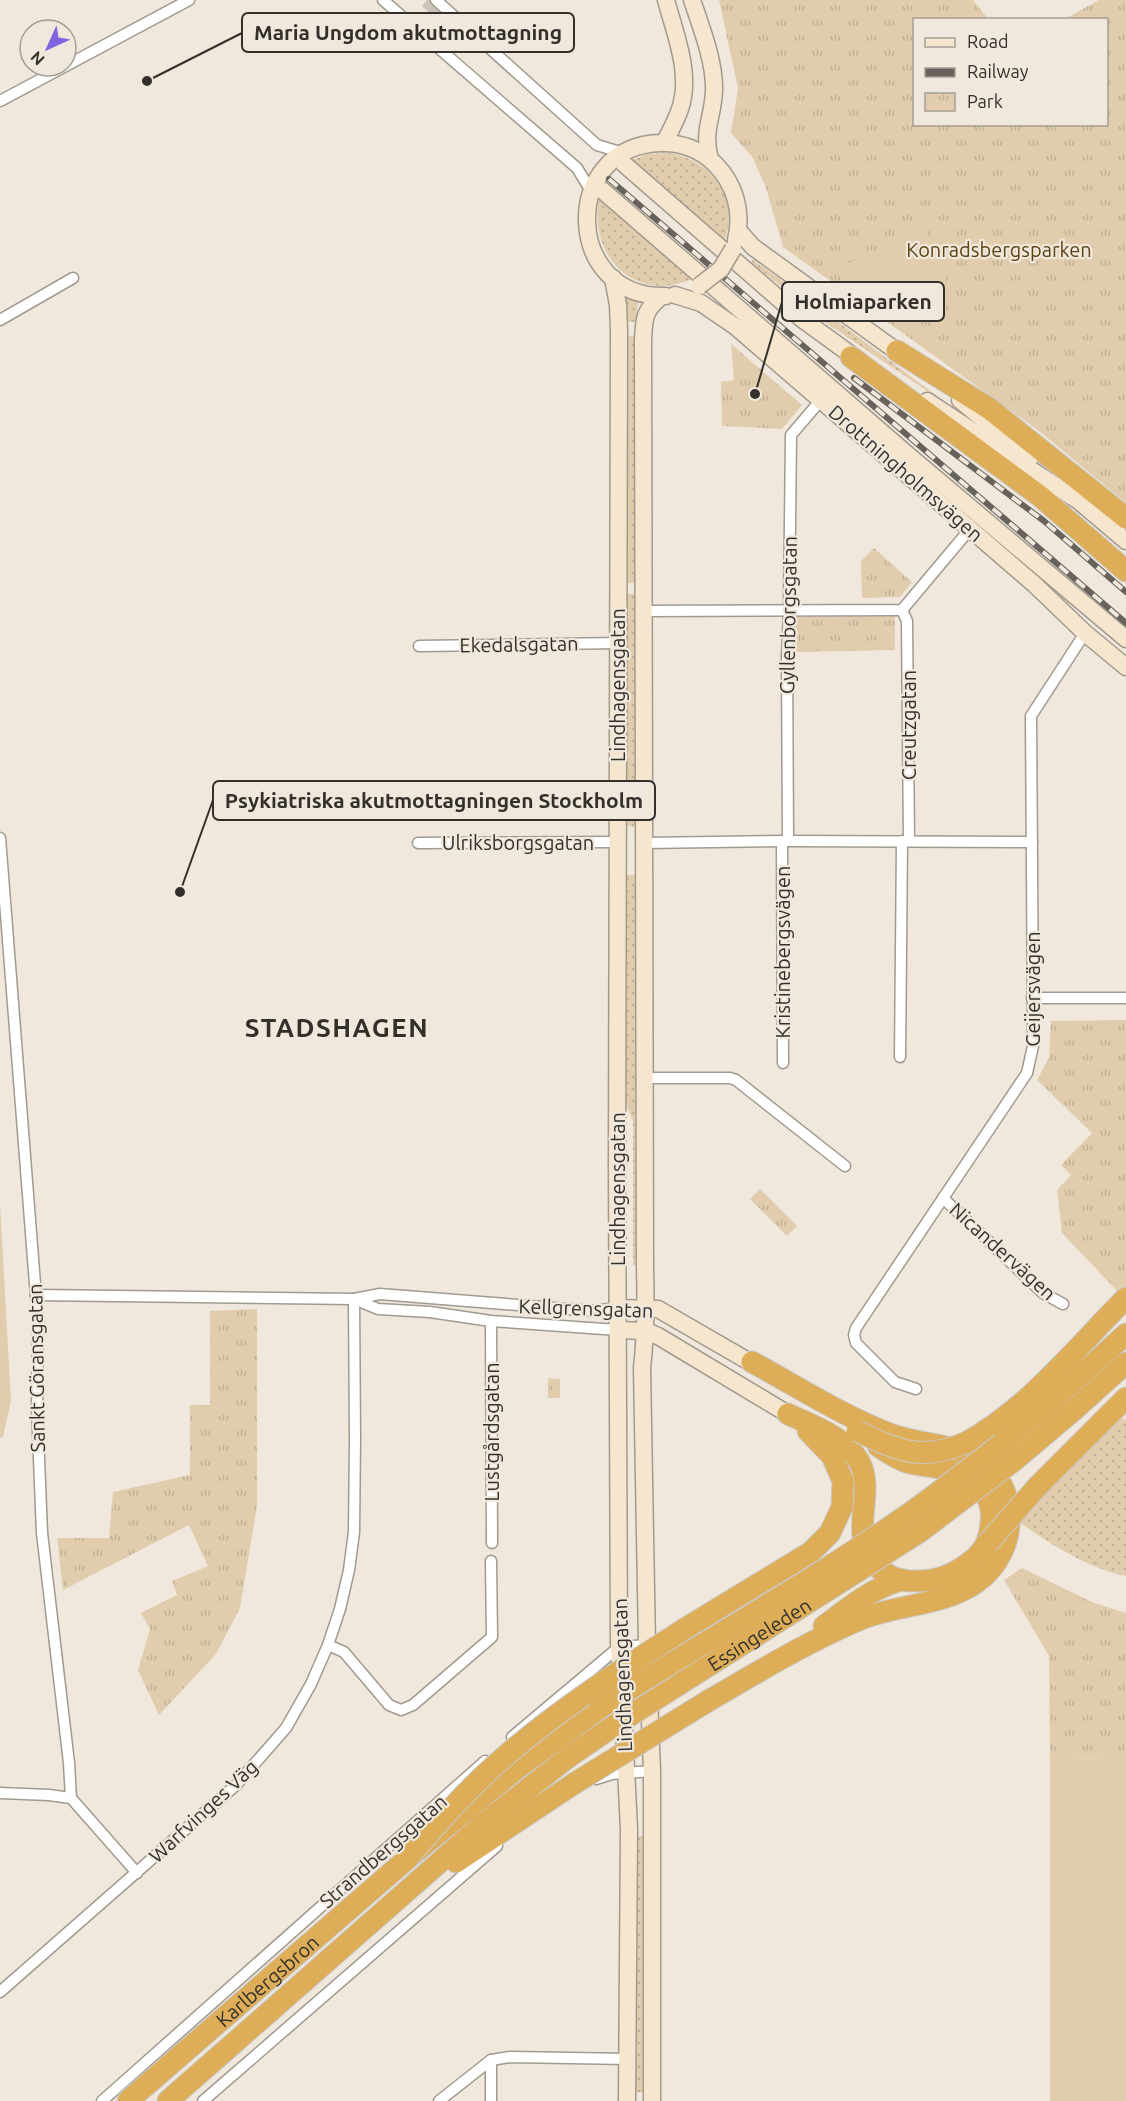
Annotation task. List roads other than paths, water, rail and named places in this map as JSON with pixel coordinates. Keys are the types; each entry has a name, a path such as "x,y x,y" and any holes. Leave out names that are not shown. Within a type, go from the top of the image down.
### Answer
{"highway":[{"path":"897,351 990,409 1126,518"},
{"path":"851,357 1025,485 1126,571"},
{"path":"788,1414 824,1446 894,1449 926,1454 942,1451 965,1443 983,1433 1023,1401 1126,1298"},
{"name":"Essingeleden","path":"393,1904 483,1824 570,1756 918,1533 1009,1451 1126,1334"},
{"path":"393,1904 575,1783 786,1656 861,1619 891,1609 944,1598 965,1590 979,1581 999,1560 1006,1547 1010,1509 998,1480 974,1457 955,1449 892,1435 752,1362"},
{"name":"Essingeleden","path":"407,1859 519,1767 576,1724 1074,1410 1126,1363"},
{"path":"797,1393 848,1448 863,1469 865,1486 862,1535 866,1549 878,1568 888,1576 902,1580"},
{"path":"786,1656 872,1591 885,1584 902,1580 936,1580 951,1574 978,1556 1038,1486 1126,1398"},
{"path":"848,1448 948,1469 972,1480 982,1489 993,1512 987,1544"},
{"path":"407,1859 451,1807 501,1760 550,1720 603,1682 822,1543 838,1520 842,1507 848,1448"},
{"name":"Karlbergsbron","path":"128,2101 407,1859"},
{"name":"Karlbergsbron","path":"168,2101 393,1904"}],"street":[{"path":"0,101 189,0"},
{"name":"Drottningholmsvägen","path":"384,0 577,168 596,190 1126,639"},
{"path":"436,0 597,145 624,159 802,319 851,357 903,387 1074,498"},
{"path":"664,143 681,108 684,92 682,65 666,0"},
{"path":"692,0 705,41 714,90 706,129 710,159"},
{"path":"705,0 705,41"},
{"path":"613,278 597,259 587,235 586,217 601,174 643,145 664,143 693,149 710,159 727,179 735,195 738,230 733,249 721,268 699,286 668,295"},
{"path":"738,230 753,247 897,351 1010,441 1126,541"},
{"path":"0,320 74,278"},
{"name":"Drottningholmsvägen","path":"613,278 631,289 693,300 714,311 1034,584 1085,633 1126,667"},
{"name":"Lindhagensgatan","path":"613,278 619,317 617,1308 619,1647 629,1830 627,2101"},
{"name":"Lindhagensgatan","path":"652,2101 652,1771 647,1645 642,1368 646,1331 644,318 648,309 668,295"},
{"name":"Gyllenborgsgatan","path":"785,841 790,435 821,400"},
{"path":"644,610 902,610 970,529"},
{"name":"Drottningholmsvägen","path":"1025,555 1094,623 1126,659"},
{"name":"Creutzgatan","path":"902,610 907,621 905,841"},
{"name":"Geijersvägen","path":"916,1389 895,1382 856,1343 855,1328 1027,1074 1033,1046 1031,716 1085,633"},
{"name":"Ekedalsgatan","path":"419,646 618,643"},
{"name":"Sankt Göransgatan","path":"0,838 38,1322 37,1408 41,1522 71,1798"},
{"name":"Kristinebergsvägen","path":"783,1063 785,841"},
{"path":"900,1057 905,841"},
{"path":"617,842 644,843"},
{"name":"Ulriksborgsgatan","path":"418,843 617,842"},
{"name":"Kristinebergsvägen","path":"644,843 1032,842"},
{"path":"1032,998 1126,998"},
{"path":"644,1078 730,1078 736,1080 845,1166"},
{"name":"Nicandervägen","path":"943,1198 1043,1293 1063,1304"},
{"name":"Kellgrensgatan","path":"36,1295 354,1299 380,1294 593,1311 617,1308 658,1309 752,1362 797,1393"},
{"name":"Kellgrensgatan","path":"354,1299 378,1310 430,1312 491,1321 592,1330 646,1331 788,1414"},
{"name":"Warfvinges Väg","path":"0,1992 236,1785 273,1744 296,1712 328,1645 343,1598 354,1532 354,1299"},
{"name":"Lustgårdsgatan","path":"491,1321 492,1543"},
{"path":"618,1471 644,1473"},
{"path":"328,1645 344,1652 389,1705 401,1710 413,1705 492,1637 490,1561"},
{"path":"619,1647 647,1645"},
{"name":"Strandbergsgatan","path":"102,2101 429,1810 619,1647"},
{"path":"203,2101 544,1806 574,1785 612,1774 652,1771"},
{"path":"0,1793 71,1798 137,1873"},
{"path":"439,2101 491,2060 510,2057 629,2059"},
{"path":"491,2060 492,2101"}],"tunnel":[{"path":"427,0 464,31"}],"railway":[{"path":"609,179 1126,623"},
{"path":"854,378 1044,521 1126,592"}],"place":[{"name":"Maria Ungdom akutmottagning","path":"147,81"},
{"name":"Holmiaparken","path":"755,394"},
{"name":"Psykiatriska akutmottagningen Stockholm","path":"180,892"}],"district":[{"name":"STADSHAGEN","path":"337,1027"}],"park label":[{"name":"Konradsbergsparken","path":"999,249"}]}
